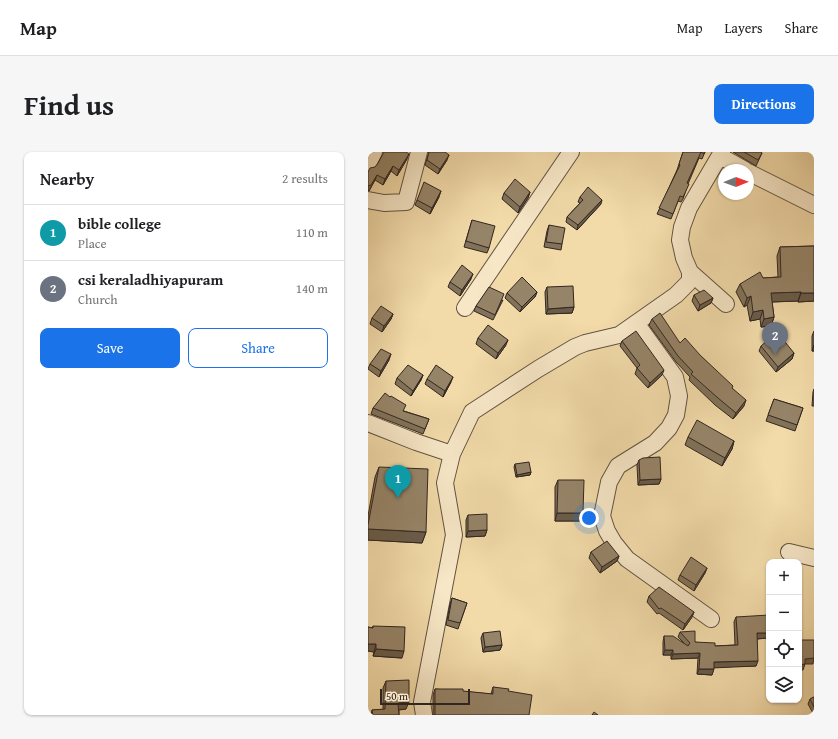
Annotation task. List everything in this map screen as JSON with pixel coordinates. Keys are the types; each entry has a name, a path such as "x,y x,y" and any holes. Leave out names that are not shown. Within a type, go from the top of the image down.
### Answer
{"street":[{"path":"368,164 374,152"},
{"path":"368,200 384,203 406,202 419,152"},
{"path":"465,308 571,152"},
{"path":"424,715 422,702 454,535 445,483 452,454 472,412 575,347 585,343 619,335 676,295 690,279 690,272 681,249 680,240 682,227 689,208 721,154 736,164"},
{"path":"754,175 814,205"},
{"path":"690,272 726,304"},
{"path":"636,323 675,377 679,396 676,415 669,428 655,443 618,466 609,482 602,516 614,543 627,559 711,618"},
{"path":"368,423 416,442 452,454"},
{"path":"789,552 814,558"}],"building":[{"path":"384,152 406,152 409,154 399,170 393,166 385,179 377,175 371,185 368,186 368,172 370,168 375,167"},
{"path":"429,152 445,152 449,155 440,169 427,160"},
{"path":"683,152 701,152 687,183 689,184 685,193 683,197 680,196 673,214 659,208 680,165"},
{"path":"744,152 761,152 762,153 758,160"},
{"path":"515,179 530,192 520,207 504,193"},
{"path":"424,182 441,191 432,208 417,200"},
{"path":"588,187 602,200 578,225 567,217 583,200 580,197"},
{"path":"472,220 495,226 489,248 466,241"},
{"path":"549,225 565,228 562,244 546,242"},
{"path":"814,246 814,293 771,293 774,317 764,319 763,310 753,312 751,296 747,298 740,284 760,272 763,278 781,277 780,247"},
{"path":"462,265 473,274 462,290 450,282"},
{"path":"522,277 537,292 522,307 507,293"},
{"path":"573,286 574,307 548,309 547,287"},
{"path":"489,287 504,294 495,315 476,306"},
{"path":"704,290 713,298 700,305 694,295"},
{"path":"381,306 393,314 384,326 372,318"},
{"path":"660,313 680,343 685,338 700,355 733,386 732,388 746,400 736,413 691,374 693,372 678,356 652,319"},
{"path":"488,325 508,340 498,353 478,338"},
{"path":"636,331 664,370 650,383 637,368 640,365 622,341"},
{"path":"777,332 794,353 778,367 761,346"},
{"path":"381,349 391,354 381,371 370,364"},
{"path":"408,365 423,375 413,391 397,378"},
{"path":"436,365 453,377 445,391 427,379"},
{"path":"385,393 406,405 403,411 429,419 425,429 373,408"},
{"path":"774,399 803,408 797,425 768,415"},
{"path":"697,420 734,441 725,458 688,437"},
{"path":"660,457 661,479 640,480 639,460 643,458"},
{"path":"529,462 531,472 517,475 515,464"},
{"path":"379,467 428,469 426,532 368,529"},
{"path":"558,480 584,480 583,513 557,513"},
{"path":"487,514 487,530 468,531 468,515"},
{"path":"607,541 619,556 602,567 591,552"},
{"path":"691,557 707,568 696,585 680,575"},
{"path":"659,587 694,612 685,624 661,608 659,609 649,596"},
{"path":"452,598 467,603 460,623 448,620"},
{"path":"766,615 766,633 757,633 758,661 714,662 714,669 699,669 700,653 673,654 673,650 665,650 664,636 673,636 688,646 690,643 680,632 695,631 695,642 715,643 715,646 738,645 736,617"},
{"path":"373,626 405,627 404,651 376,649 376,644 368,644 368,627 373,628"},
{"path":"500,631 502,645 485,647 483,633"},
{"path":"802,640 814,640 814,658 805,659 805,664 802,664"},
{"path":"409,680 409,702 398,703 399,715 373,715 372,710 385,709 386,681"},
{"path":"493,687 509,689 508,691 532,695 529,715 435,715 435,689 463,689 463,691 493,694"},
{"path":"814,697 814,707 810,699"}],"place":[{"name":"csi keraladhiyapuram","path":"775,355"},
{"name":"bible college","path":"398,498"}]}
